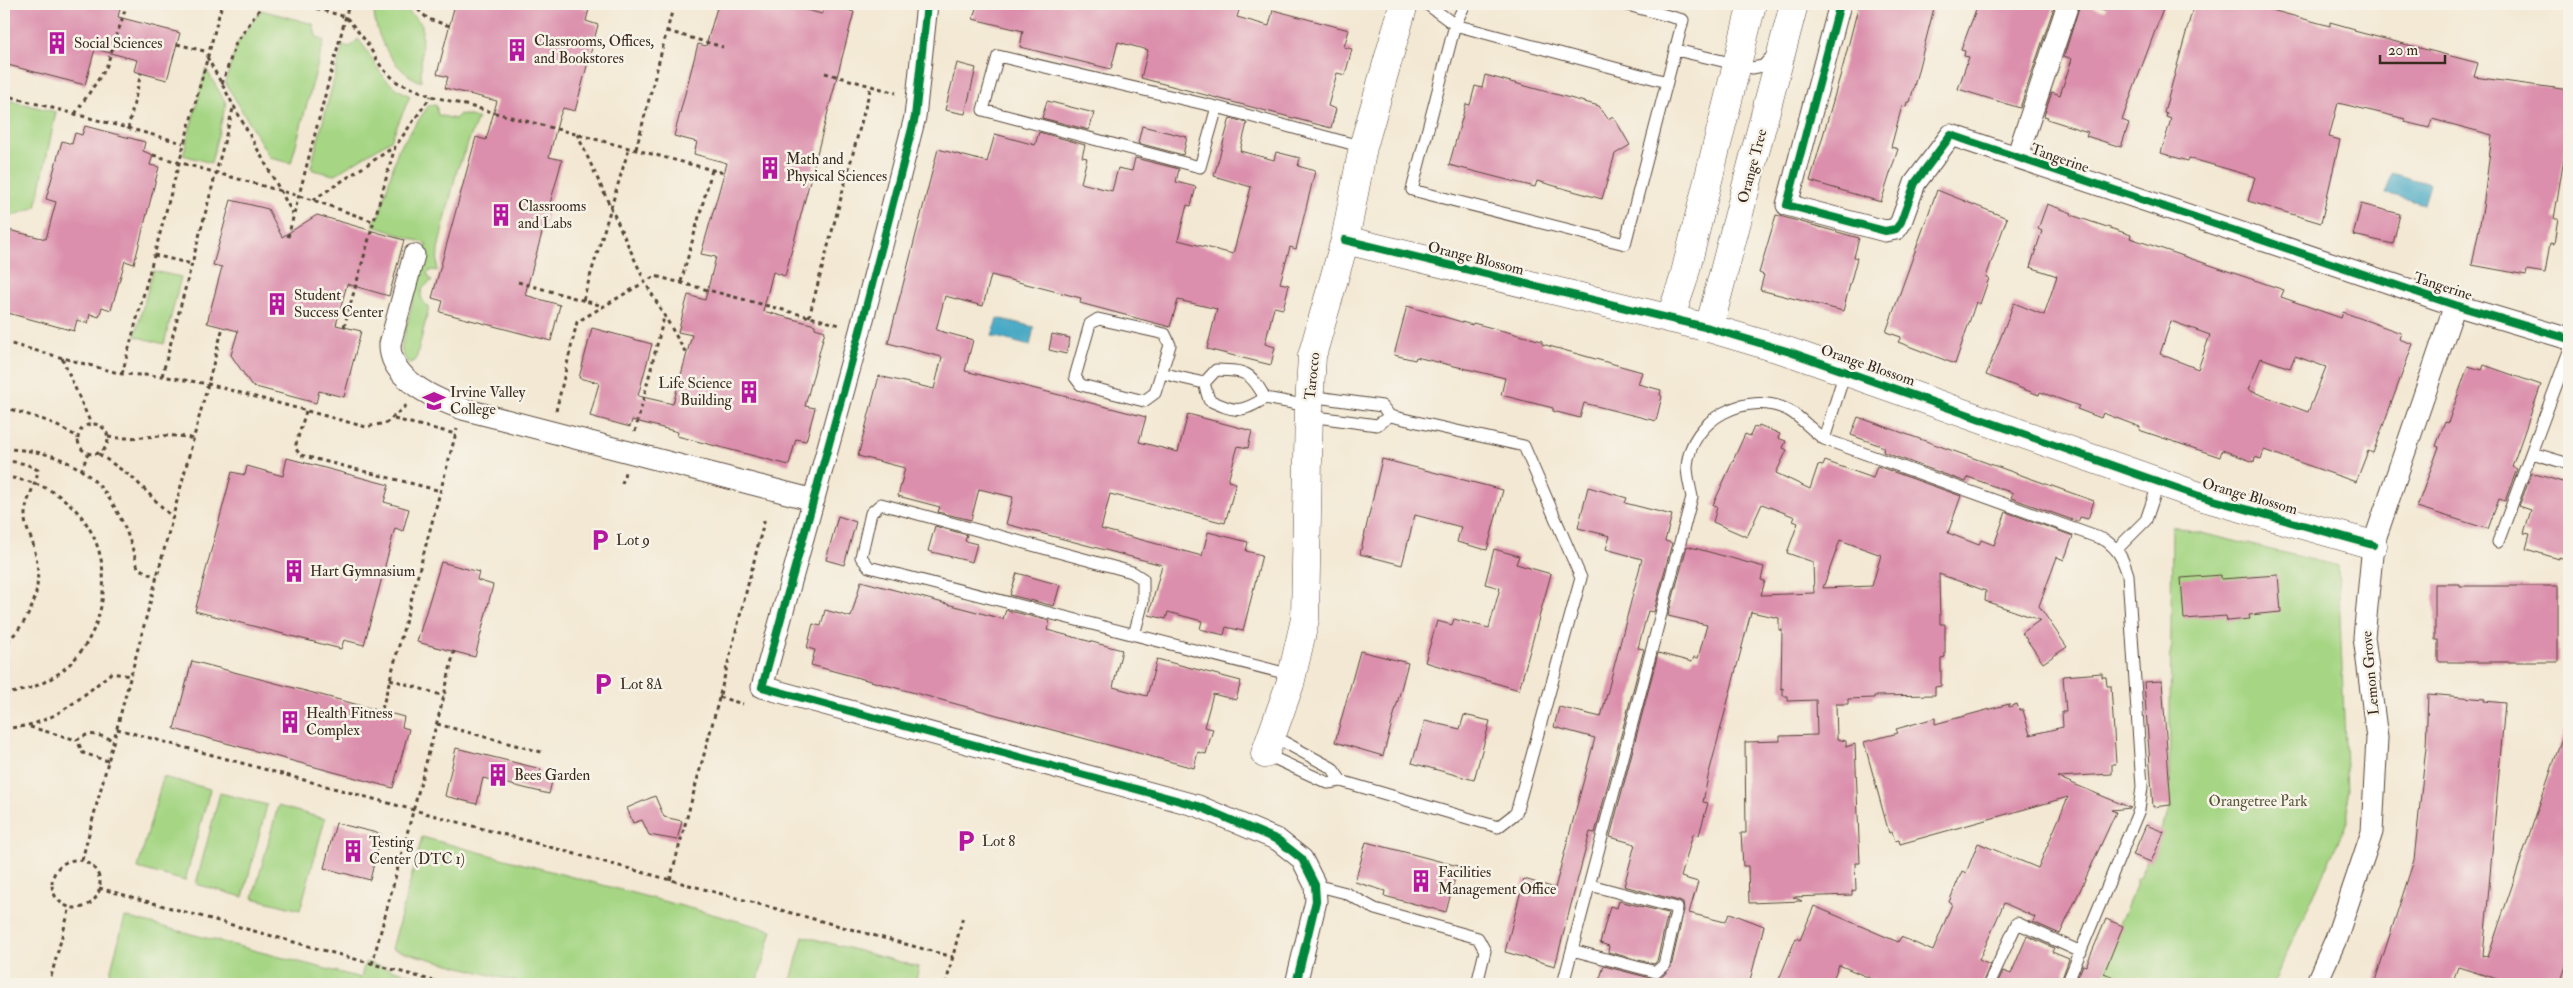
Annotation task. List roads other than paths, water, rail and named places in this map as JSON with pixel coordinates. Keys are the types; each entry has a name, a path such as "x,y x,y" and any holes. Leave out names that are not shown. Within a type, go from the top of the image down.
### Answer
{"street":[{"path":"927,4 919,99 860,331 762,687 1198,806 1278,840 1302,859 1316,885 1316,901 1296,984"},
{"name":"Tarocco","path":"1268,744 1292,675 1305,619 1309,406 1312,356 1345,240 1364,147 1404,4"},
{"path":"1670,319 1683,281 1752,4"},
{"name":"Orange Tree","path":"1708,328 1794,4"},
{"name":"Tangerine","path":"1840,4 1787,205 1885,230 1896,229 1901,222 1915,183 1951,135 2455,305 2569,339"},
{"name":"Tangerine","path":"2017,158 2068,4"},
{"name":"Orange Blossom","path":"1345,240 1708,328 1845,372 2196,495 2373,545"},
{"path":"414,255 390,344 389,355 406,378 441,401 462,409 814,500"},
{"name":"Lemon Grove","path":"2316,984 2336,939 2372,832 2377,738 2364,637 2373,545 2455,305"}],"lane":[{"path":"1427,4 1455,25 1667,82"},
{"path":"1465,4 1455,25 1412,190 1625,244 1683,20 1624,4"},
{"path":"1676,50 1752,68 1763,66 1783,45"},
{"path":"1217,107 1200,167 983,110 998,56 1217,107 1364,147"},
{"path":"1098,319 1164,334 1170,345 1161,373 1155,393 1144,401 1081,385 1075,377 1090,324 1098,319"},
{"path":"2498,542 2569,352"},
{"path":"1204,383 1216,370 1238,370 1253,377 1264,398"},
{"path":"1824,439 1845,372"},
{"path":"1161,373 1204,383"},
{"path":"1204,383 1209,400 1232,411 1250,408 1264,398 1309,406 1377,425 1390,416"},
{"path":"1563,984 1692,496 1687,467 1692,447 1713,418 1747,404 1763,404 1788,410 1824,439 2096,536 2117,549 2123,558 2128,575 2142,787 2139,810 2067,984"},
{"path":"1268,744 1328,783 1341,781 1498,827 1516,813 1581,578 1524,446 1390,416 1382,406 1309,406"},
{"path":"2532,452 2569,464"},
{"path":"2117,549 2146,520 2159,482"},
{"path":"1134,635 1144,601 1143,579 1132,572 881,504 871,513 861,557 869,567 1134,635 1292,675"},
{"path":"1268,744 1332,768 1341,781"},
{"path":"1316,885 1346,893 1375,908 1478,938 1485,951 1477,984"},
{"path":"1572,950 1656,972 1664,965 1677,908 1590,885"},
{"path":"1990,984 2017,923 2081,952"}],"water":[{"path":"2391,173 2430,184 2424,204 2386,193"},
{"path":"997,318 1034,327 1030,346 992,336"}],"place":[{"name":"Social Sciences","path":"57,43"},
{"name":"Classrooms, Offices, and Bookstores","path":"517,50"},
{"name":"Math and Physical Sciences","path":"770,168"},
{"name":"Classrooms and Labs","path":"501,215"},
{"name":"Student Success Center","path":"277,304"},
{"name":"Life Science Building","path":"749,392"},
{"name":"Irvine Valley College","path":"434,401"},
{"name":"Lot 9","path":"600,540"},
{"name":"Hart Gymnasium","path":"294,571"},
{"name":"Lot 8A","path":"603,684"},
{"name":"Health Fitness Complex","path":"290,722"},
{"name":"Bees Garden","path":"498,775"},
{"name":"Lot 8","path":"966,841"},
{"name":"Testing Center (DTC 1)","path":"353,851"},
{"name":"Facilities Management Office","path":"1421,881"}],"park label":[{"name":"Orangetree Park","path":"2258,801"}]}
